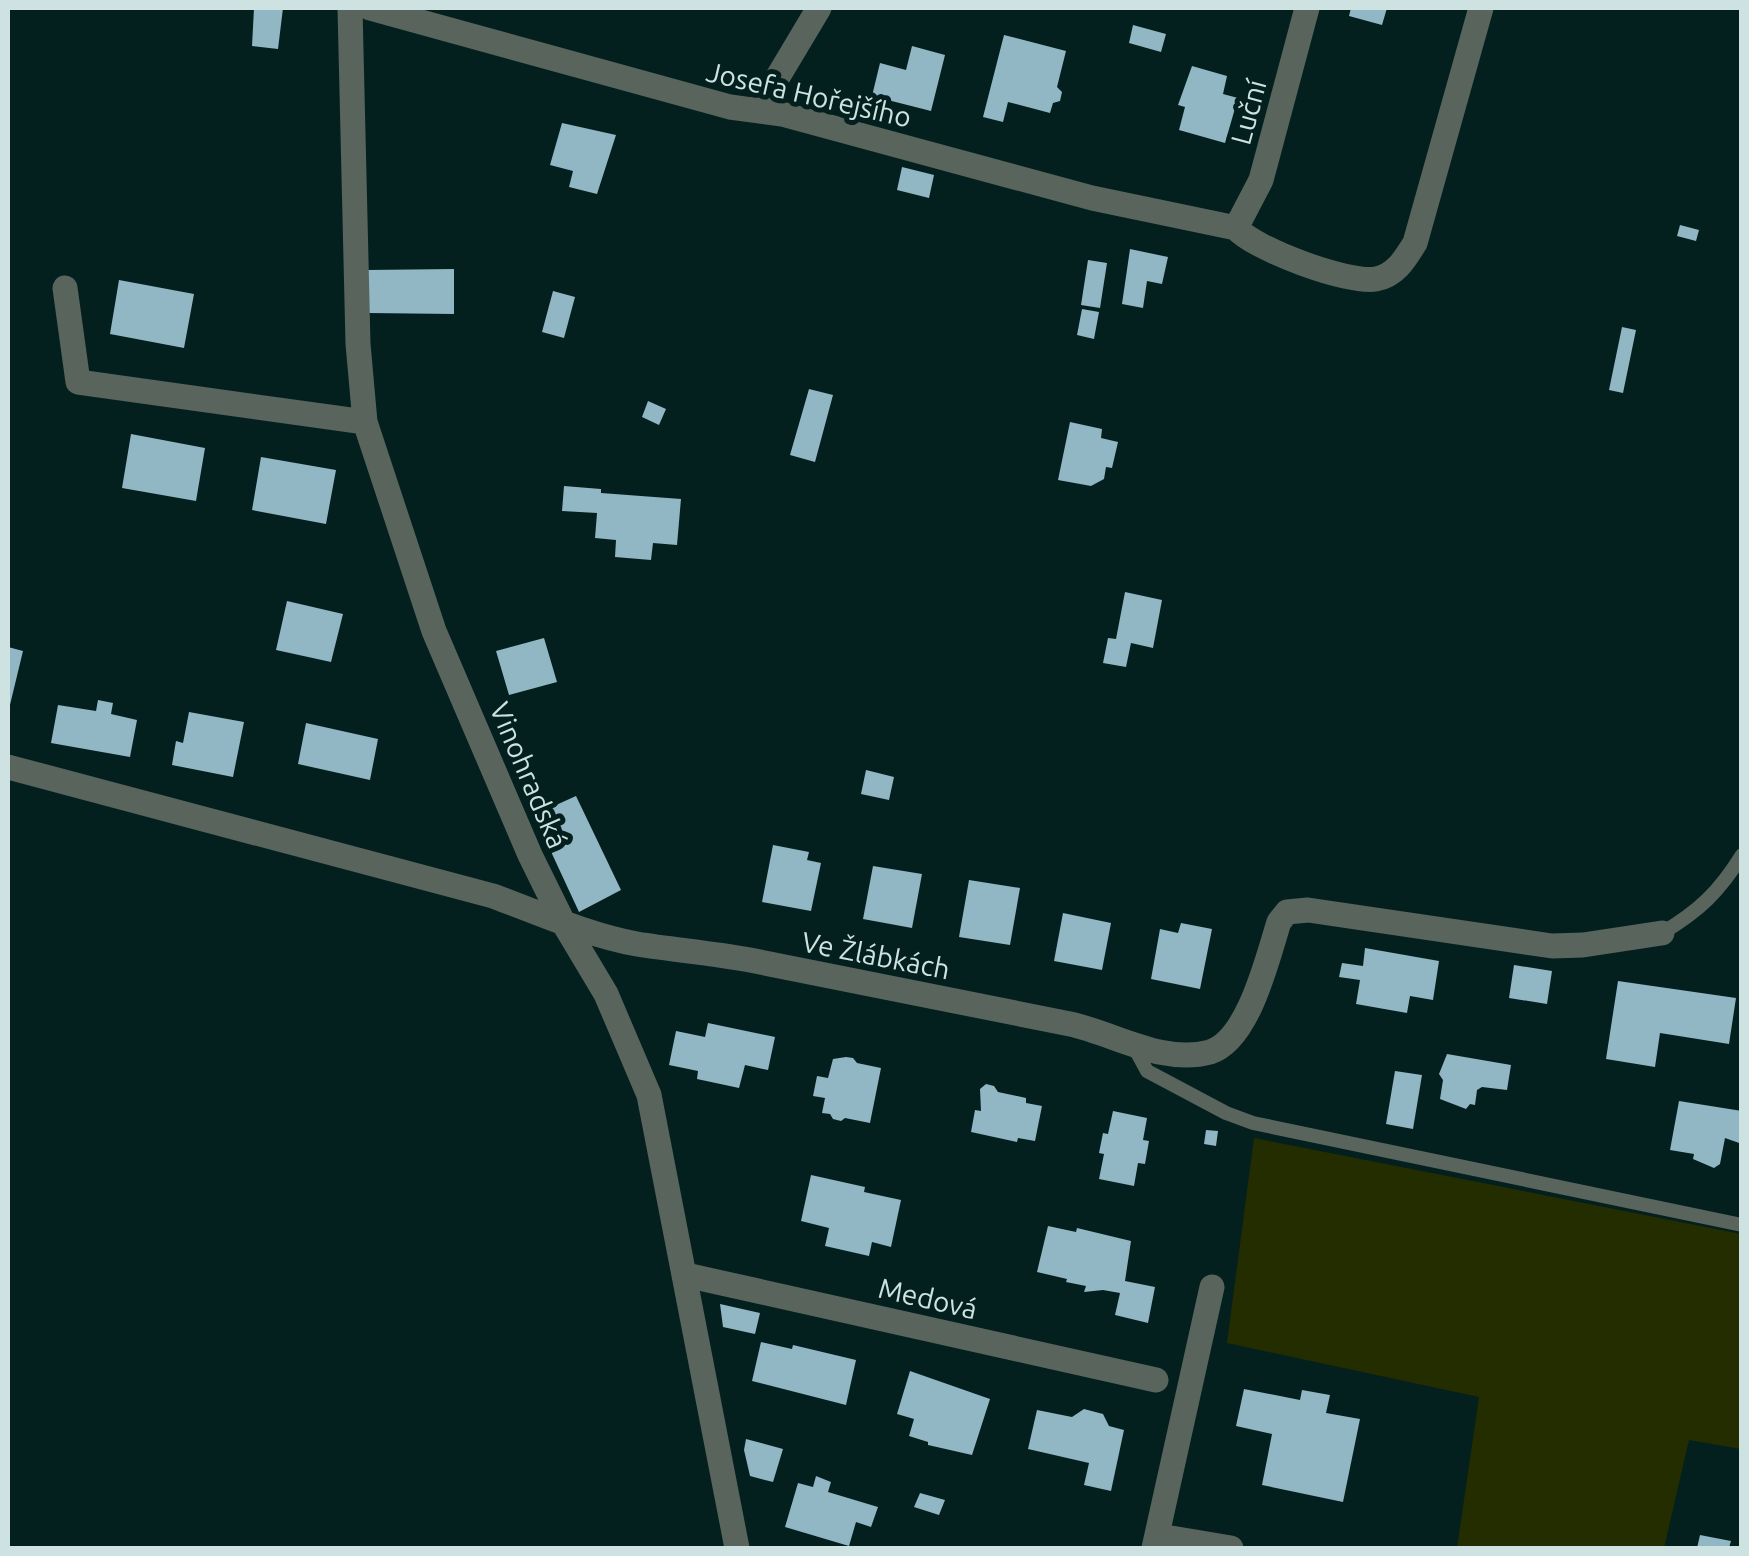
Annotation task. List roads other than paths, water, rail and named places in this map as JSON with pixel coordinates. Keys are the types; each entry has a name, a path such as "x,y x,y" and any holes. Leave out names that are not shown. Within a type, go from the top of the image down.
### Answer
{"street":[{"name":"Vinohradská","path":"350,8 358,344 365,422 434,631 530,855 563,922 606,994 649,1095 737,1548"},
{"name":"Josefa Hořejšího","path":"370,8 730,108 782,114 1092,198 1236,228 1253,243 1358,280 1380,279 1399,268 1415,242 1481,8"},
{"path":"758,110 819,8"},
{"name":"Luční","path":"1236,228 1261,180 1307,8"},
{"path":"65,288 78,382 365,422"},
{"name":"Ve Žlábkách","path":"8,767 493,896 635,944 724,955 1100,1030 1164,1054 1214,1051 1229,1039 1246,1016 1279,922 1287,912 1308,910 1552,946 1662,933"},
{"name":"Medová","path":"686,1275 1156,1380"},
{"path":"1212,1287 1157,1542 1231,1548"}],"lane":[{"path":"1662,933 1696,912 1742,855"},
{"path":"1131,1042 1147,1070 1226,1113 1253,1123 1742,1225"}]}
